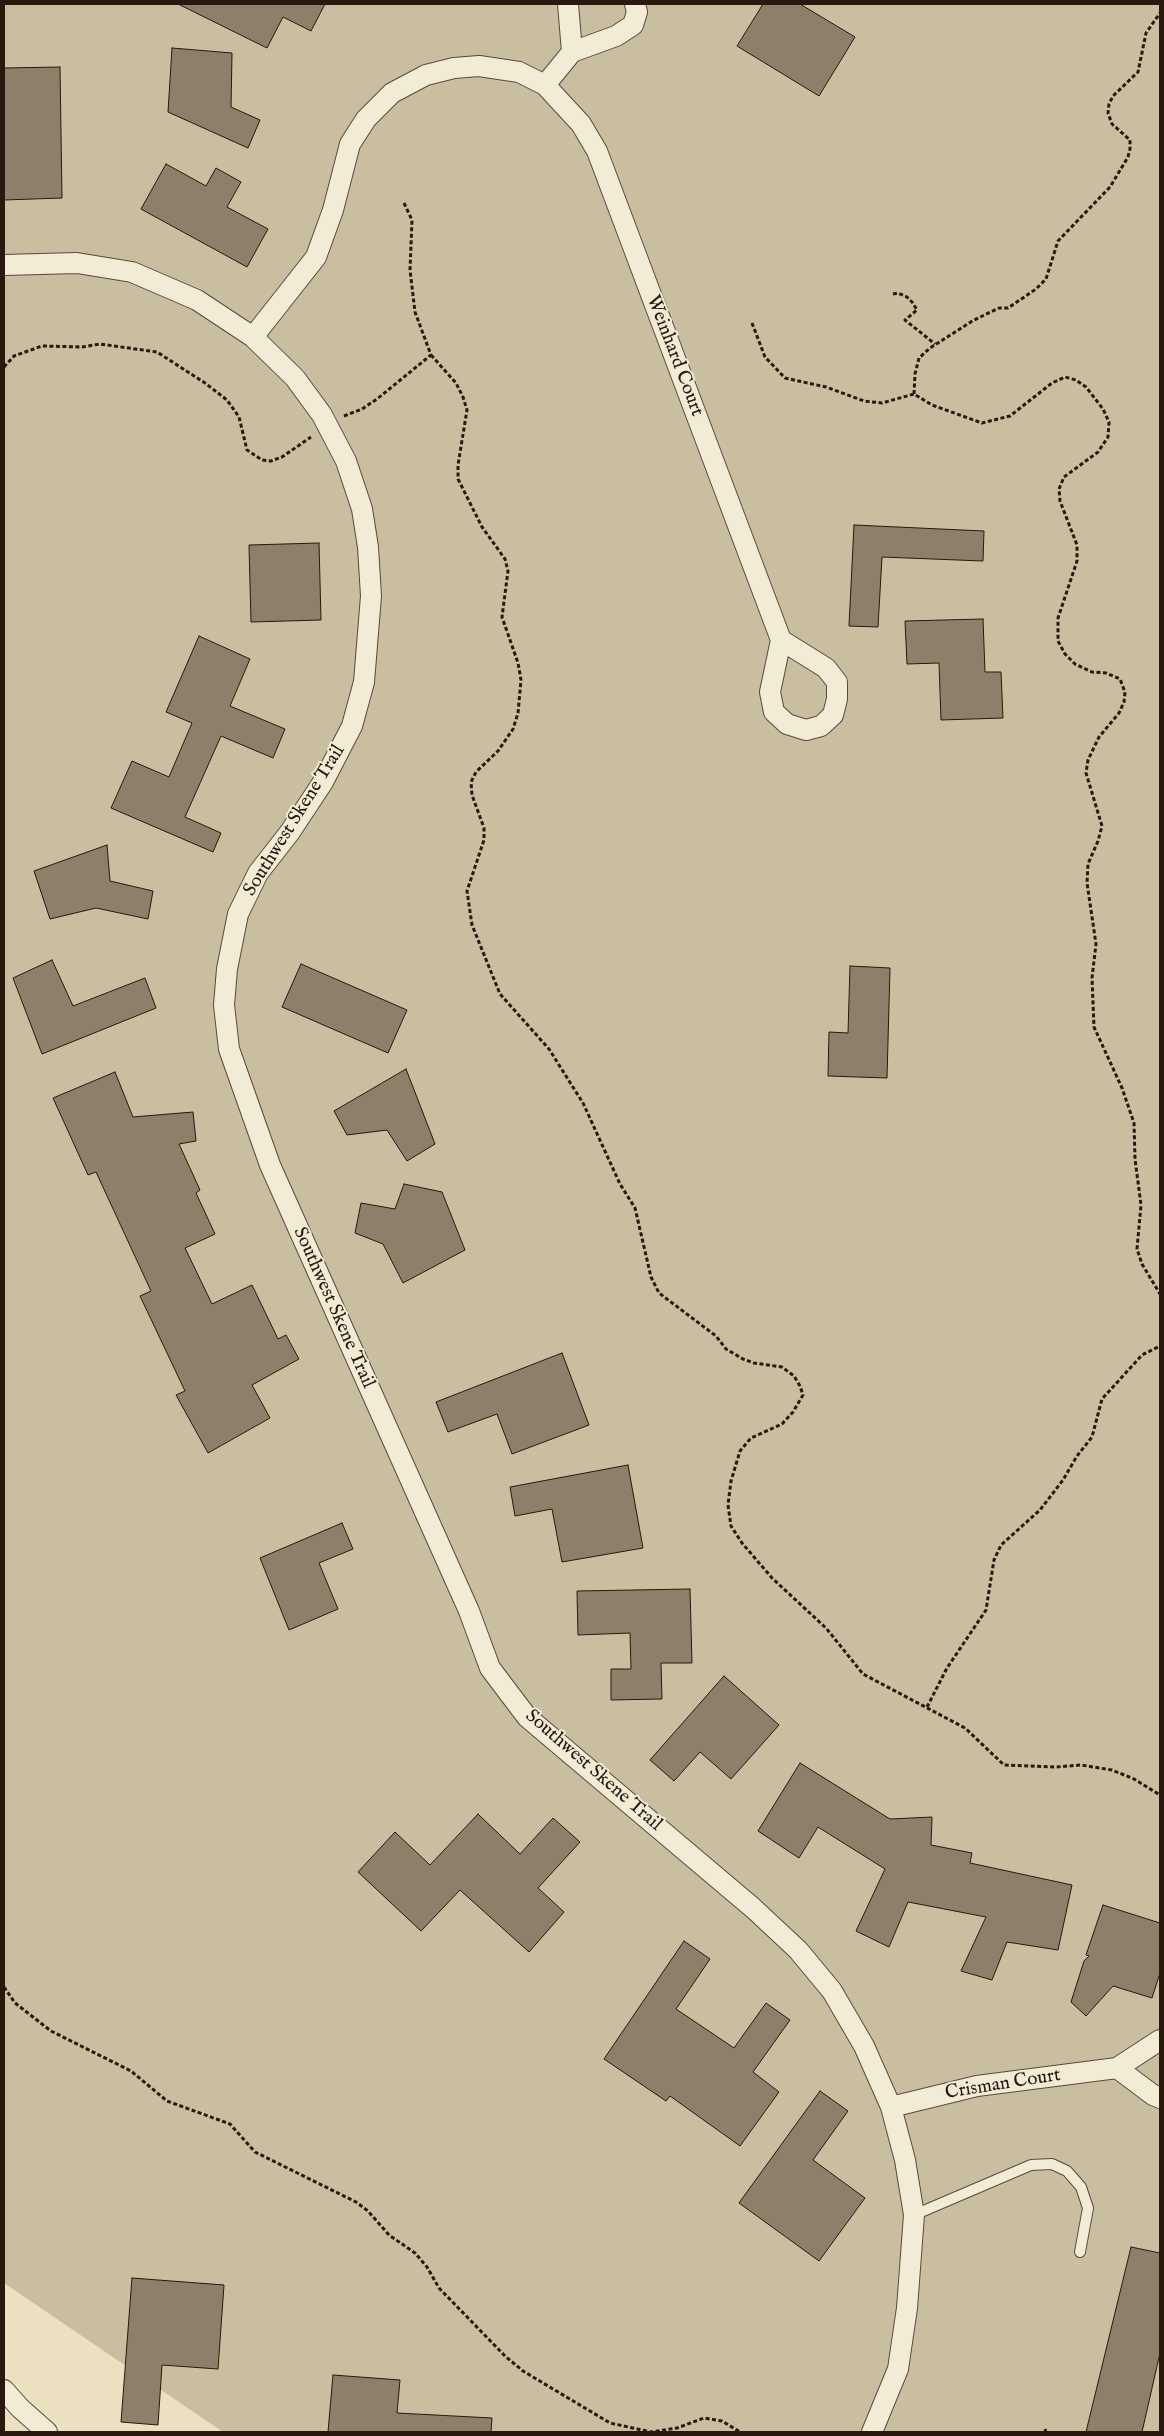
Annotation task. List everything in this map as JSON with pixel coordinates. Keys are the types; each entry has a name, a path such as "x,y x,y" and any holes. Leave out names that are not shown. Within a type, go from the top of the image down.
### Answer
{"street":[{"path":"568,4 572,52"},
{"path":"545,85 572,52 616,36 633,25 636,4"},
{"name":"Weinhard Court","path":"253,337 316,257 333,210 350,144 366,119 392,93 426,75 454,68 479,66 519,72 545,85 581,124 596,151 781,640"},
{"name":"Southwest Skene Trail","path":"4,265 77,263 132,272 197,300 253,337 295,378 327,426 346,461 362,509 368,547 371,596 364,682 352,726 324,782 290,832 258,873 238,914 227,969 224,1005 229,1049 244,1097 270,1165 469,1611 490,1668 527,1717 753,1908 798,1950 832,1991 864,2046 890,2106 905,2160 914,2215 907,2308 898,2369 872,2432"},
{"name":"Crisman Court","path":"890,2106 977,2086 1116,2068 1160,2040"},
{"path":"1116,2068 1152,2095 1160,2098"},
{"path":"4,2390 20,2408 47,2432"}],"lane":[{"path":"914,2215 1031,2165 1052,2164 1067,2171 1080,2187 1088,2208 1080,2252"}],"path":[{"path":"914,394 915,374 919,358 935,344 974,320 999,308 1008,308 1036,289 1046,280 1058,241 1110,187 1128,157 1130,140 1112,124 1108,113 1109,104 1113,96 1138,72 1146,34 1160,13"},
{"path":"404,203 412,220 410,270 415,312 431,355 456,383 463,397 466,410 458,465 458,479 482,527 505,559 508,571 502,617 518,663 520,680 518,713 513,729 498,751 476,772 471,782 472,794 484,828 484,840 467,891 472,925 478,944 500,994 549,1049 583,1103 620,1184 635,1208 651,1277 659,1292 716,1336 726,1349 754,1363 782,1367 794,1376 800,1386 803,1395 793,1412 782,1424 751,1438 740,1451 731,1481 728,1505 731,1526 742,1543 772,1578 826,1628 863,1674 965,1728 1004,1765 1056,1767 1081,1765 1112,1770 1134,1779 1160,1795"},
{"path":"893,294 898,293 908,297 917,310 905,320 935,344"},
{"path":"752,323 765,357 785,378 826,387 864,402 882,403 914,394 932,405 982,423 1010,416 1052,383 1065,377 1076,380 1086,387 1103,409 1109,422 1108,437 1098,452 1064,477 1059,490 1060,501 1077,545 1076,561 1058,618 1058,641 1065,654 1075,664 1092,672 1120,678 1125,692 1124,702 1119,713 1099,737 1088,760 1086,773 1102,826 1088,864 1087,883 1096,944 1092,978 1094,1027 1122,1088 1134,1123 1135,1159 1141,1205 1137,1249 1142,1264 1160,1294"},
{"path":"4,367 14,356 42,346 82,347 100,344 157,352 205,383 227,400 239,417 247,450 262,460 271,461 282,458 327,426 377,399 431,355"},
{"path":"926,1707 948,1668 986,1610 994,1560 1001,1545 1040,1510 1063,1480 1077,1456 1092,1437 1102,1399 1142,1355 1160,1346"},
{"path":"4,1987 14,2003 51,2031 131,2071 167,2101 230,2124 256,2152 356,2202 368,2211 389,2235 415,2253 427,2267 439,2288 505,2356 523,2371 610,2423 651,2432 677,2428 704,2418 722,2420 740,2432"}],"shaded area":[{"path":"4,4 1160,4 1160,2432 223,2432 4,2283"}],"building":[{"path":"178,4 325,4 311,31 283,17 267,48"},
{"path":"763,4 800,4 855,37 819,96 737,46"},
{"path":"172,48 232,53 231,107 260,120 248,148 168,112"},
{"path":"60,67 62,198 4,200 4,68"},
{"path":"166,164 206,186 216,168 241,182 227,207 268,229 247,267 141,209"},
{"path":"854,525 984,531 983,561 882,557 878,627 849,626"},
{"path":"319,543 321,620 251,622 249,545"},
{"path":"983,619 985,672 1001,672 1003,718 941,720 939,663 907,664 905,621"},
{"path":"199,636 250,659 230,706 285,729 273,758 221,736 185,817 221,833 213,852 111,808 132,761 169,777 192,723 166,712"},
{"path":"107,845 110,881 153,891 148,919 96,908 50,919 34,871"},
{"path":"52,960 73,1006 145,978 156,1008 42,1054 13,978"},
{"path":"301,964 407,1010 388,1053 282,1007"},
{"path":"850,966 890,968 887,1078 828,1076 829,1032 848,1033"},
{"path":"406,1069 435,1144 407,1161 387,1130 347,1135 334,1111"},
{"path":"115,1072 133,1117 193,1112 196,1141 179,1144 200,1190 196,1193 215,1234 185,1248 212,1304 252,1285 278,1339 286,1335 299,1359 252,1385 270,1418 208,1453 176,1395 185,1391 140,1296 151,1291 96,1172 88,1175 53,1098"},
{"path":"404,1184 442,1192 465,1250 403,1283 383,1244 355,1233 361,1203 395,1209"},
{"path":"562,1353 589,1425 512,1454 497,1414 448,1432 436,1402"},
{"path":"628,1465 643,1548 562,1562 552,1509 515,1516 510,1487"},
{"path":"342,1523 353,1549 319,1563 338,1609 289,1630 260,1558"},
{"path":"690,1589 692,1663 661,1663 662,1699 611,1700 611,1669 631,1669 630,1633 578,1635 577,1591"},
{"path":"724,1676 779,1725 731,1779 700,1752 674,1781 650,1760"},
{"path":"800,1763 890,1819 932,1817 931,1845 972,1853 970,1863 1072,1885 1058,1950 1007,1942 992,1980 961,1971 986,1917 908,1902 889,1947 856,1931 885,1869 818,1827 799,1858 758,1831"},
{"path":"478,1814 520,1854 553,1818 580,1842 538,1888 564,1912 529,1952 460,1890 421,1931 358,1872 395,1832 430,1865"},
{"path":"1103,1905 1160,1923 1160,1973 1152,1998 1113,1986 1086,2016 1071,2002 1084,1961 1089,1956 1086,1955"},
{"path":"684,1941 710,1959 676,2009 734,2048 766,2003 790,2020 753,2072 779,2092 740,2146 670,2096 666,2101 604,2059"},
{"path":"820,2091 848,2111 813,2160 865,2198 819,2261 739,2203"},
{"path":"1131,2247 1160,2253 1160,2353 1142,2432 1086,2432"},
{"path":"132,2278 224,2285 218,2369 162,2365 158,2425 121,2422"},
{"path":"333,2375 400,2380 397,2413 492,2418 491,2432 328,2432"}]}
